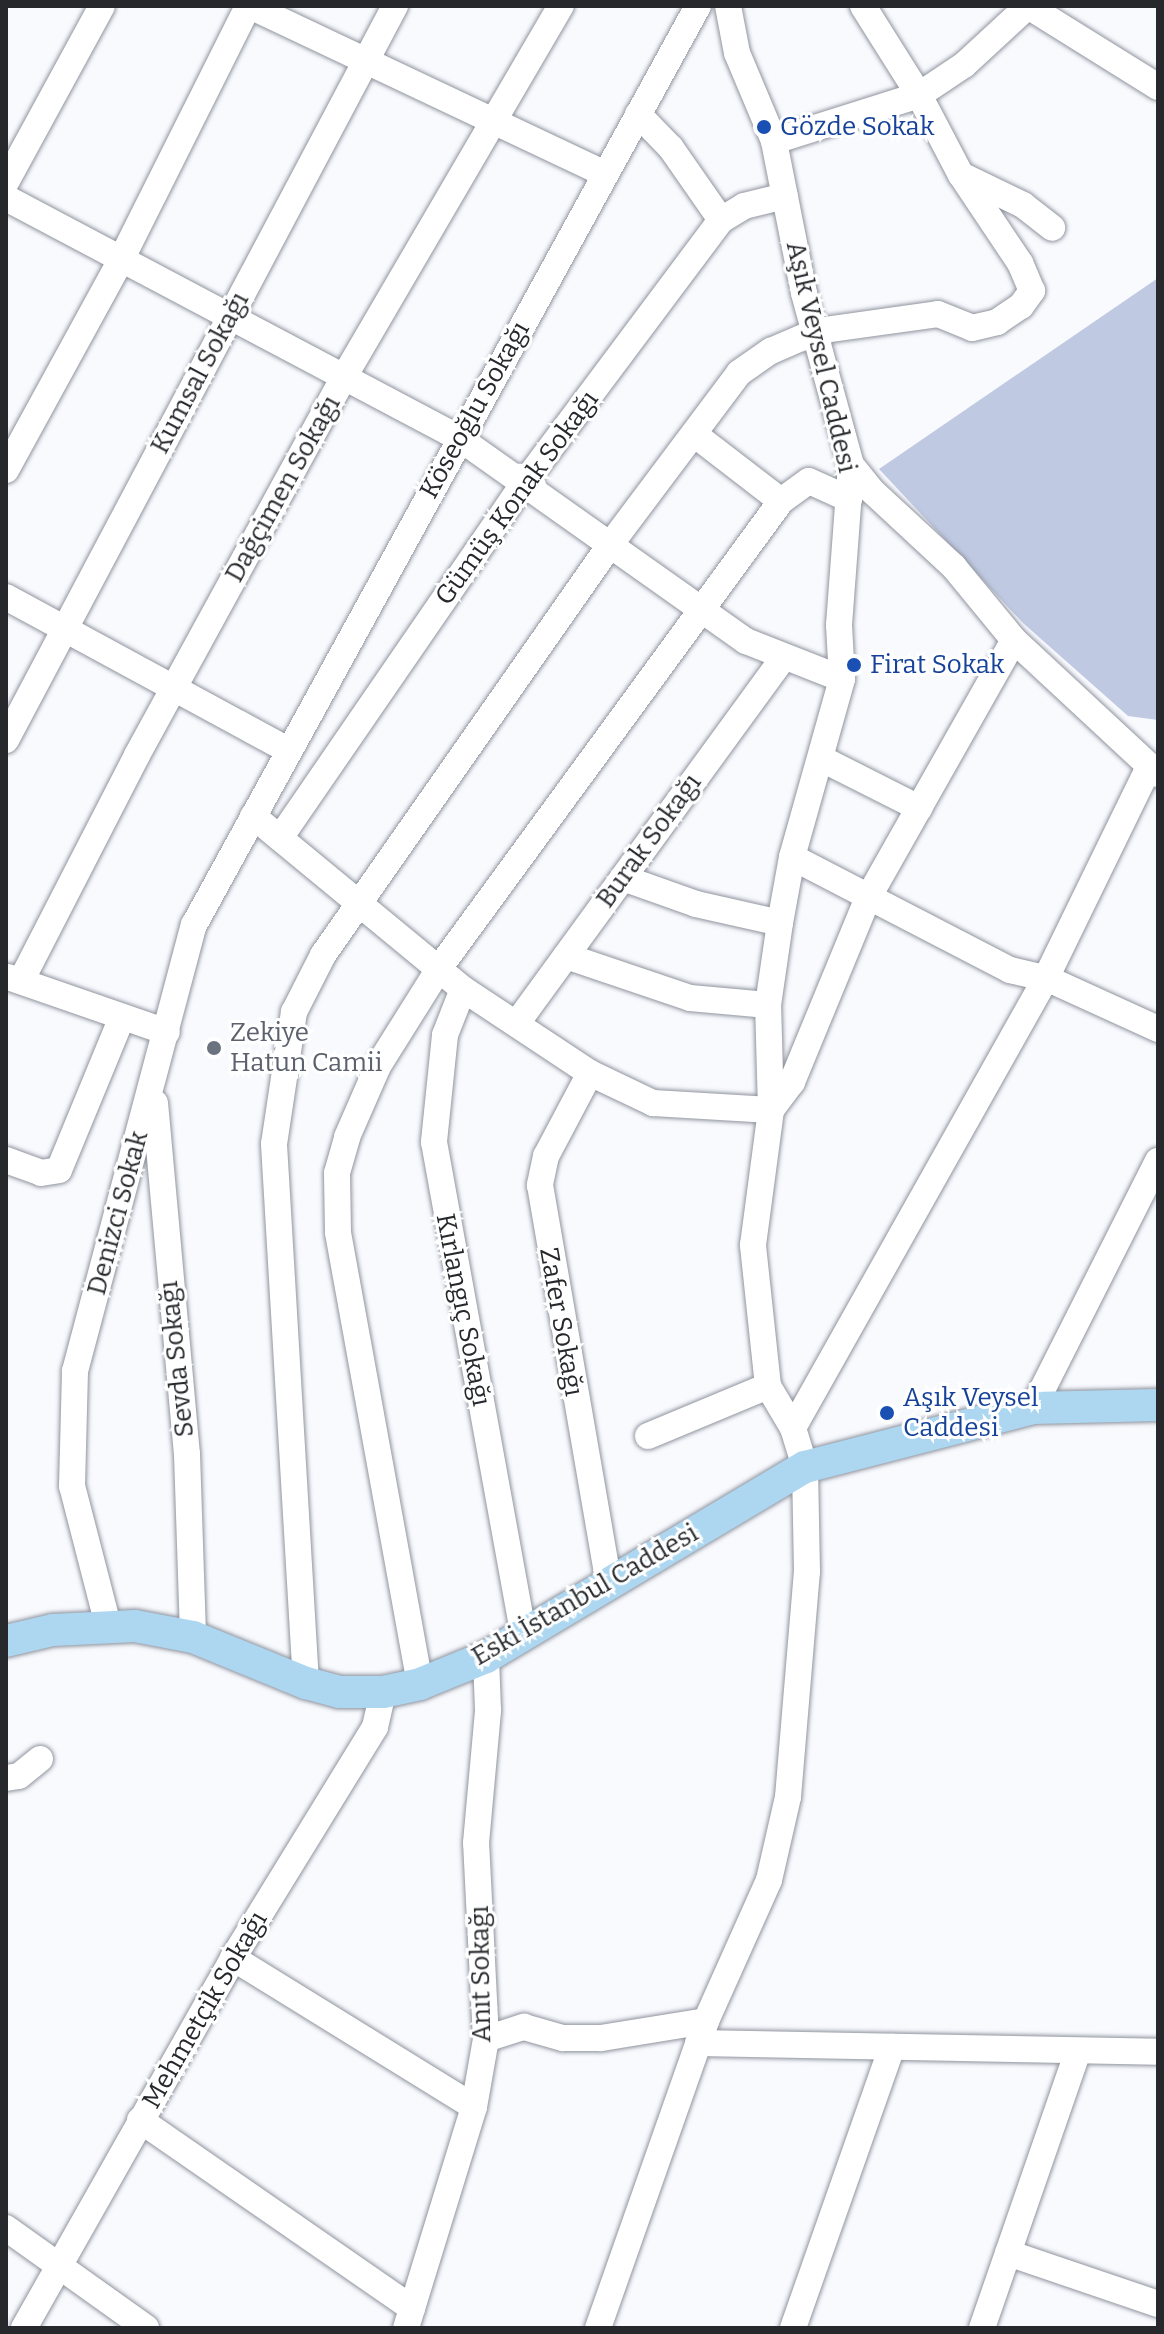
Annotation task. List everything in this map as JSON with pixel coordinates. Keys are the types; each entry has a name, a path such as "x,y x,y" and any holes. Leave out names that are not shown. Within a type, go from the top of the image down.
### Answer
{"main road":[{"name":"Eski İstanbul Caddesi","path":"6,1641 108,1625 193,1637 306,1683 339,1692 383,1692 420,1684 486,1657 608,1580 805,1467 962,1422 1033,1408 1158,1405"}],"street":[{"path":"6,182 102,6"},
{"path":"6,470 121,260 249,6 605,174"},
{"name":"Kumsal Sokağı","path":"6,740 395,6"},
{"name":"Dağçimen Sokağı","path":"11,980 344,377 491,120 561,6"},
{"name":"Köseoğlu Sokağı","path":"253,816 698,6"},
{"path":"306,1683 274,1144 294,1012 323,955 610,545 739,373 771,351 817,331 938,314 972,328 997,322 1021,306 1032,291 1020,263 961,175 919,95 863,6"},
{"path":"774,141 919,95 964,65 1028,6 1158,87"},
{"name":"Aşık Veysel Caddesi","path":"598,2328 702,2032 769,1880 788,1797 810,1531 805,1467 793,1428 768,1386 753,1245 771,1110 768,1005 780,923 792,857 842,679 839,625 851,465 774,141 737,53 724,9"},
{"path":"638,114 671,148 721,220"},
{"path":"961,175 1023,205 1052,228"},
{"name":"Gümüş Konak Sokağı","path":"280,838 525,482 721,220 744,206 785,196"},
{"path":"6,198 459,438 525,482 700,610 782,659 842,679"},
{"path":"694,434 781,501"},
{"path":"793,1428 1046,978 1152,764 1014,640 954,567 872,491 851,465"},
{"path":"420,1684 338,1232 337,1173 347,1137 378,1066 440,967 781,501 809,481 849,499"},
{"path":"6,597 288,750"},
{"path":"253,816 463,989 590,1073 653,1103 771,1110 792,1082 868,898 1014,640"},
{"name":"Burak Sokağı","path":"517,1023 782,659"},
{"path":"822,759 919,808"},
{"name":"Denizci Sokak","path":"108,1625 72,1486 75,1371 194,925 253,816"},
{"path":"792,857 1010,970 1046,978 1158,1029"},
{"path":"623,878 696,904 780,923"},
{"path":"566,956 690,998 768,1005"},
{"path":"11,980 167,1032"},
{"name":"Kırlangıç Sokağı","path":"463,989 445,1035 434,1142 523,1631"},
{"path":"6,1160 41,1173 59,1170 122,1017"},
{"name":"Zafer Sokağı","path":"590,1073 546,1156 540,1185 608,1580"},
{"name":"Sevda Sokağı","path":"154,1080 187,1454 193,1637"},
{"path":"1033,1408 1158,1161"},
{"path":"648,1436 768,1386"},
{"name":"Anıt Sokağı","path":"409,2318 474,2107 486,2039 476,1843 488,1710 486,1657"},
{"name":"Mehmetçik Sokağı","path":"24,2328 233,1958 375,1727 383,1692"},
{"path":"6,1778 19,1776 40,1759"},
{"path":"233,1958 474,2107"},
{"path":"486,2039 524,2027 563,2038 702,2032 892,2047 1158,2052"},
{"path":"795,2328 892,2047"},
{"path":"982,2328 1078,2051"},
{"path":"140,2120 409,2318"},
{"path":"6,2228 61,2264 146,2328"},
{"path":"1008,2253 1158,2304"}],"shaded area":[{"path":"1158,278 1158,720 1128,716 1023,623 879,469"}],"place":[{"name":"Gözde Sokak","path":"764,127"},
{"name":"Firat Sokak","path":"854,665"},
{"name":"Zekiye Hatun Camii","path":"214,1048"},
{"name":"Aşık Veysel Caddesi","path":"887,1413"}]}
